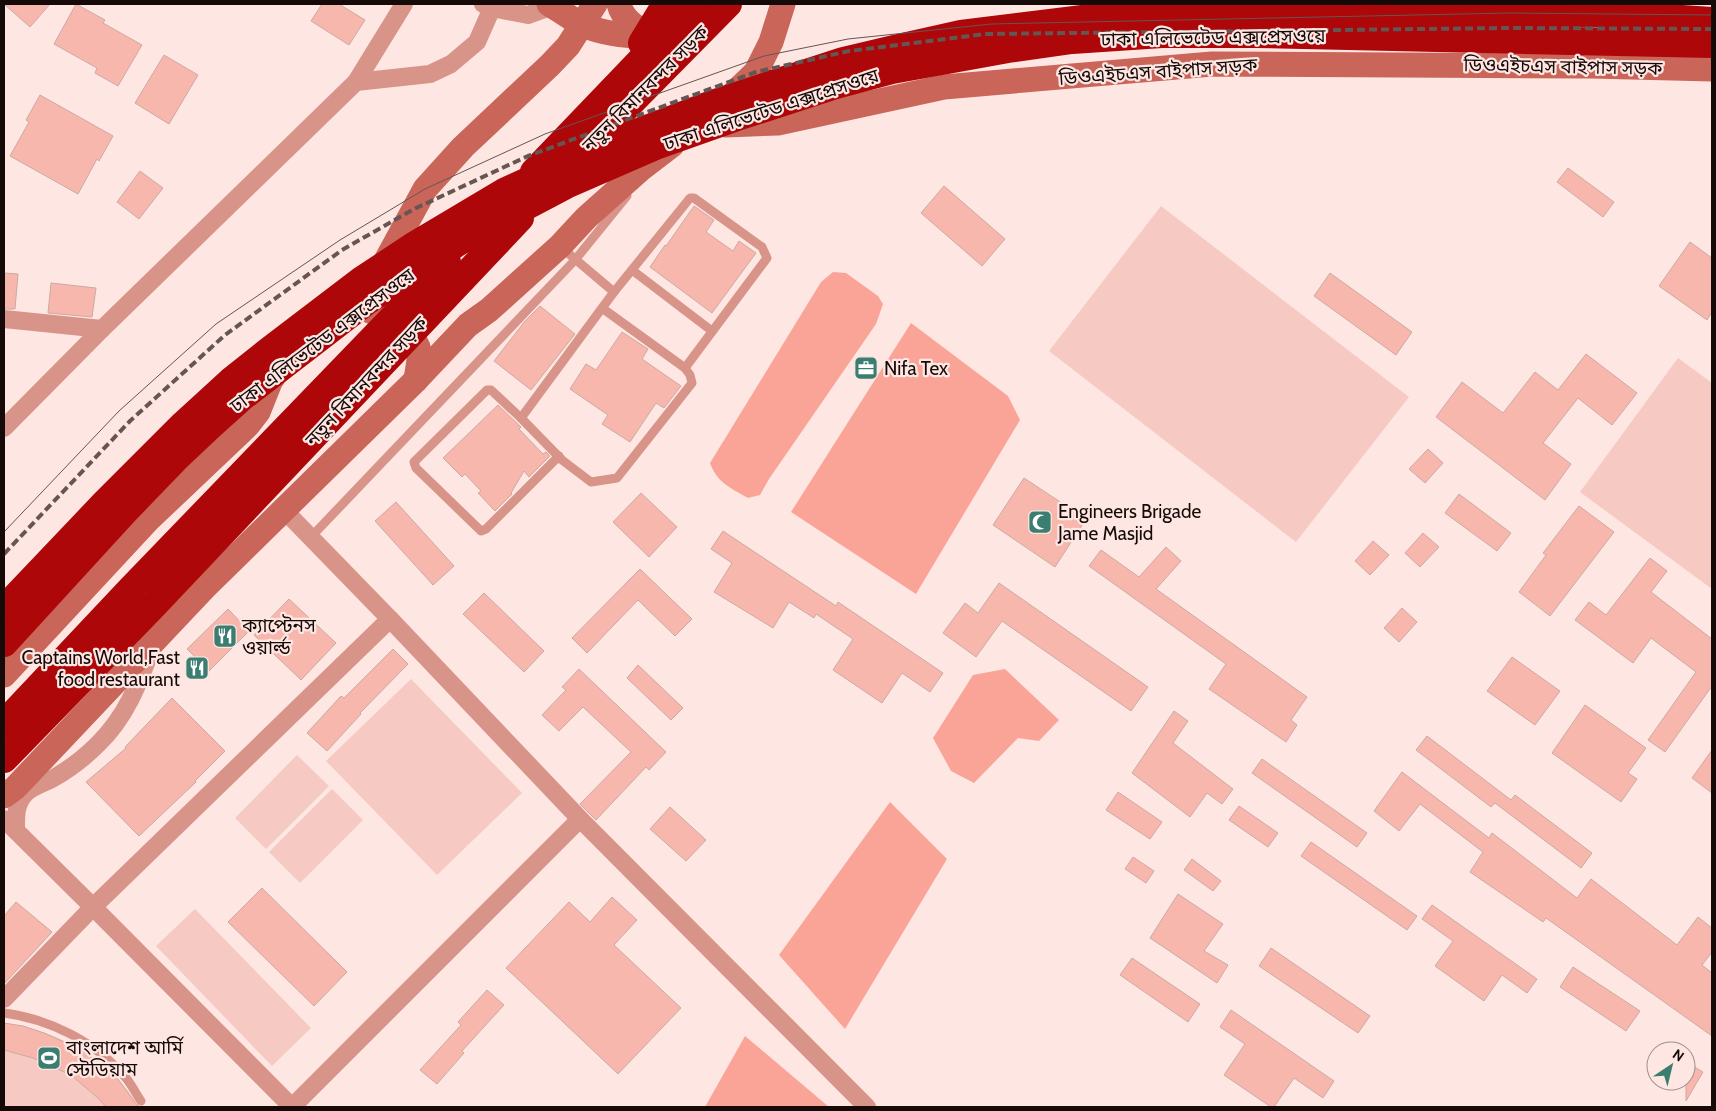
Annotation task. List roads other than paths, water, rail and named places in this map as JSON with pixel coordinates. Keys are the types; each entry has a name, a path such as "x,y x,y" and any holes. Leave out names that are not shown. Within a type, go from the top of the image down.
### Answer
{"highway":[{"path":"622,79 666,4"},
{"name":"নতুন বিমানবন্দর সড়ক","path":"4,724 131,589 696,4"},
{"name":"নতুন বিমানবন্দর সড়ক","path":"4,759 151,608 558,177 728,4"},
{"name":"ঢাকা এলিভেটেড এক্সপ্রেসওয়ে","path":"4,609 104,504 184,424 231,381 362,280 504,192 615,141 712,104 843,61 902,47 961,34 1115,15 1592,13 1712,21"},
{"name":"ঢাকা এলিভেটেড এক্সপ্রেসওয়ে","path":"4,642 124,512 197,438 241,398 367,301 460,241 566,185 658,145 737,117 836,85 892,70 1008,49 1082,39 1162,34 1256,34 1712,44"}],"main road":[{"path":"619,4 620,11 629,22 655,38"},
{"path":"551,5 589,14 600,31 619,35 683,40 704,35 715,28 740,4"},
{"path":"15,795 15,788 207,585 416,380 468,325 567,253 586,218 642,168 698,127 756,72 774,33 783,4"},
{"path":"4,675 148,520 248,425 258,412 270,382 282,363 318,332 355,305 365,294 392,251 425,189 463,147 568,46 589,14"},
{"name":"ডিওএইচএস বাইপাস সড়ক","path":"698,127 778,123 944,87 1212,64 1581,66 1712,69"},
{"path":"392,251 390,268 394,282 420,311 440,325 451,327 468,325"},
{"path":"355,305 379,314 398,326 418,346 419,356 416,380"},
{"path":"258,412 321,472"}],"street":[{"path":"4,428 102,329 356,82 404,4"},
{"path":"356,82 430,74 451,64 477,42 487,6 528,15 551,5"},
{"path":"4,319 102,329"},
{"path":"284,509 580,820 867,1107"},
{"path":"4,999 93,907 390,619"},
{"path":"4,801 15,795 15,812 10,825 292,1107 580,820"}],"lane":[{"path":"521,418 614,292 690,198 694,198 762,247 767,258 685,368"},
{"path":"311,537 567,253 614,292"},
{"path":"632,270 712,331"},
{"path":"559,456 486,528 480,531 416,468 414,462 487,390 491,390 559,456 591,482 617,478 692,383 690,374 685,368 602,308"},
{"path":"4,1013 44,1022 88,1044 127,1079 141,1101"}],"tram line":[{"path":"4,532 119,411 216,324 340,240 425,189 545,134 764,56 848,39 991,24 1509,13 1712,15"}],"railway":[{"path":"4,554 130,421 225,335 342,250 414,209 528,156 756,72 849,51 986,34 1509,28 1712,29"}],"place":[{"name":"Nifa Tex","path":"866,368"},
{"name":"Engineers Brigade Jame Masjid","path":"1040,522"},
{"name":"ক্যাপ্টেনস ওয়ার্ল্ড","path":"225,636"},
{"name":"Captains World,Fast food restaurant","path":"197,668"},
{"name":"বাংলাদেশ আর্মি স্টেডিয়াম","path":"49,1058"}]}
